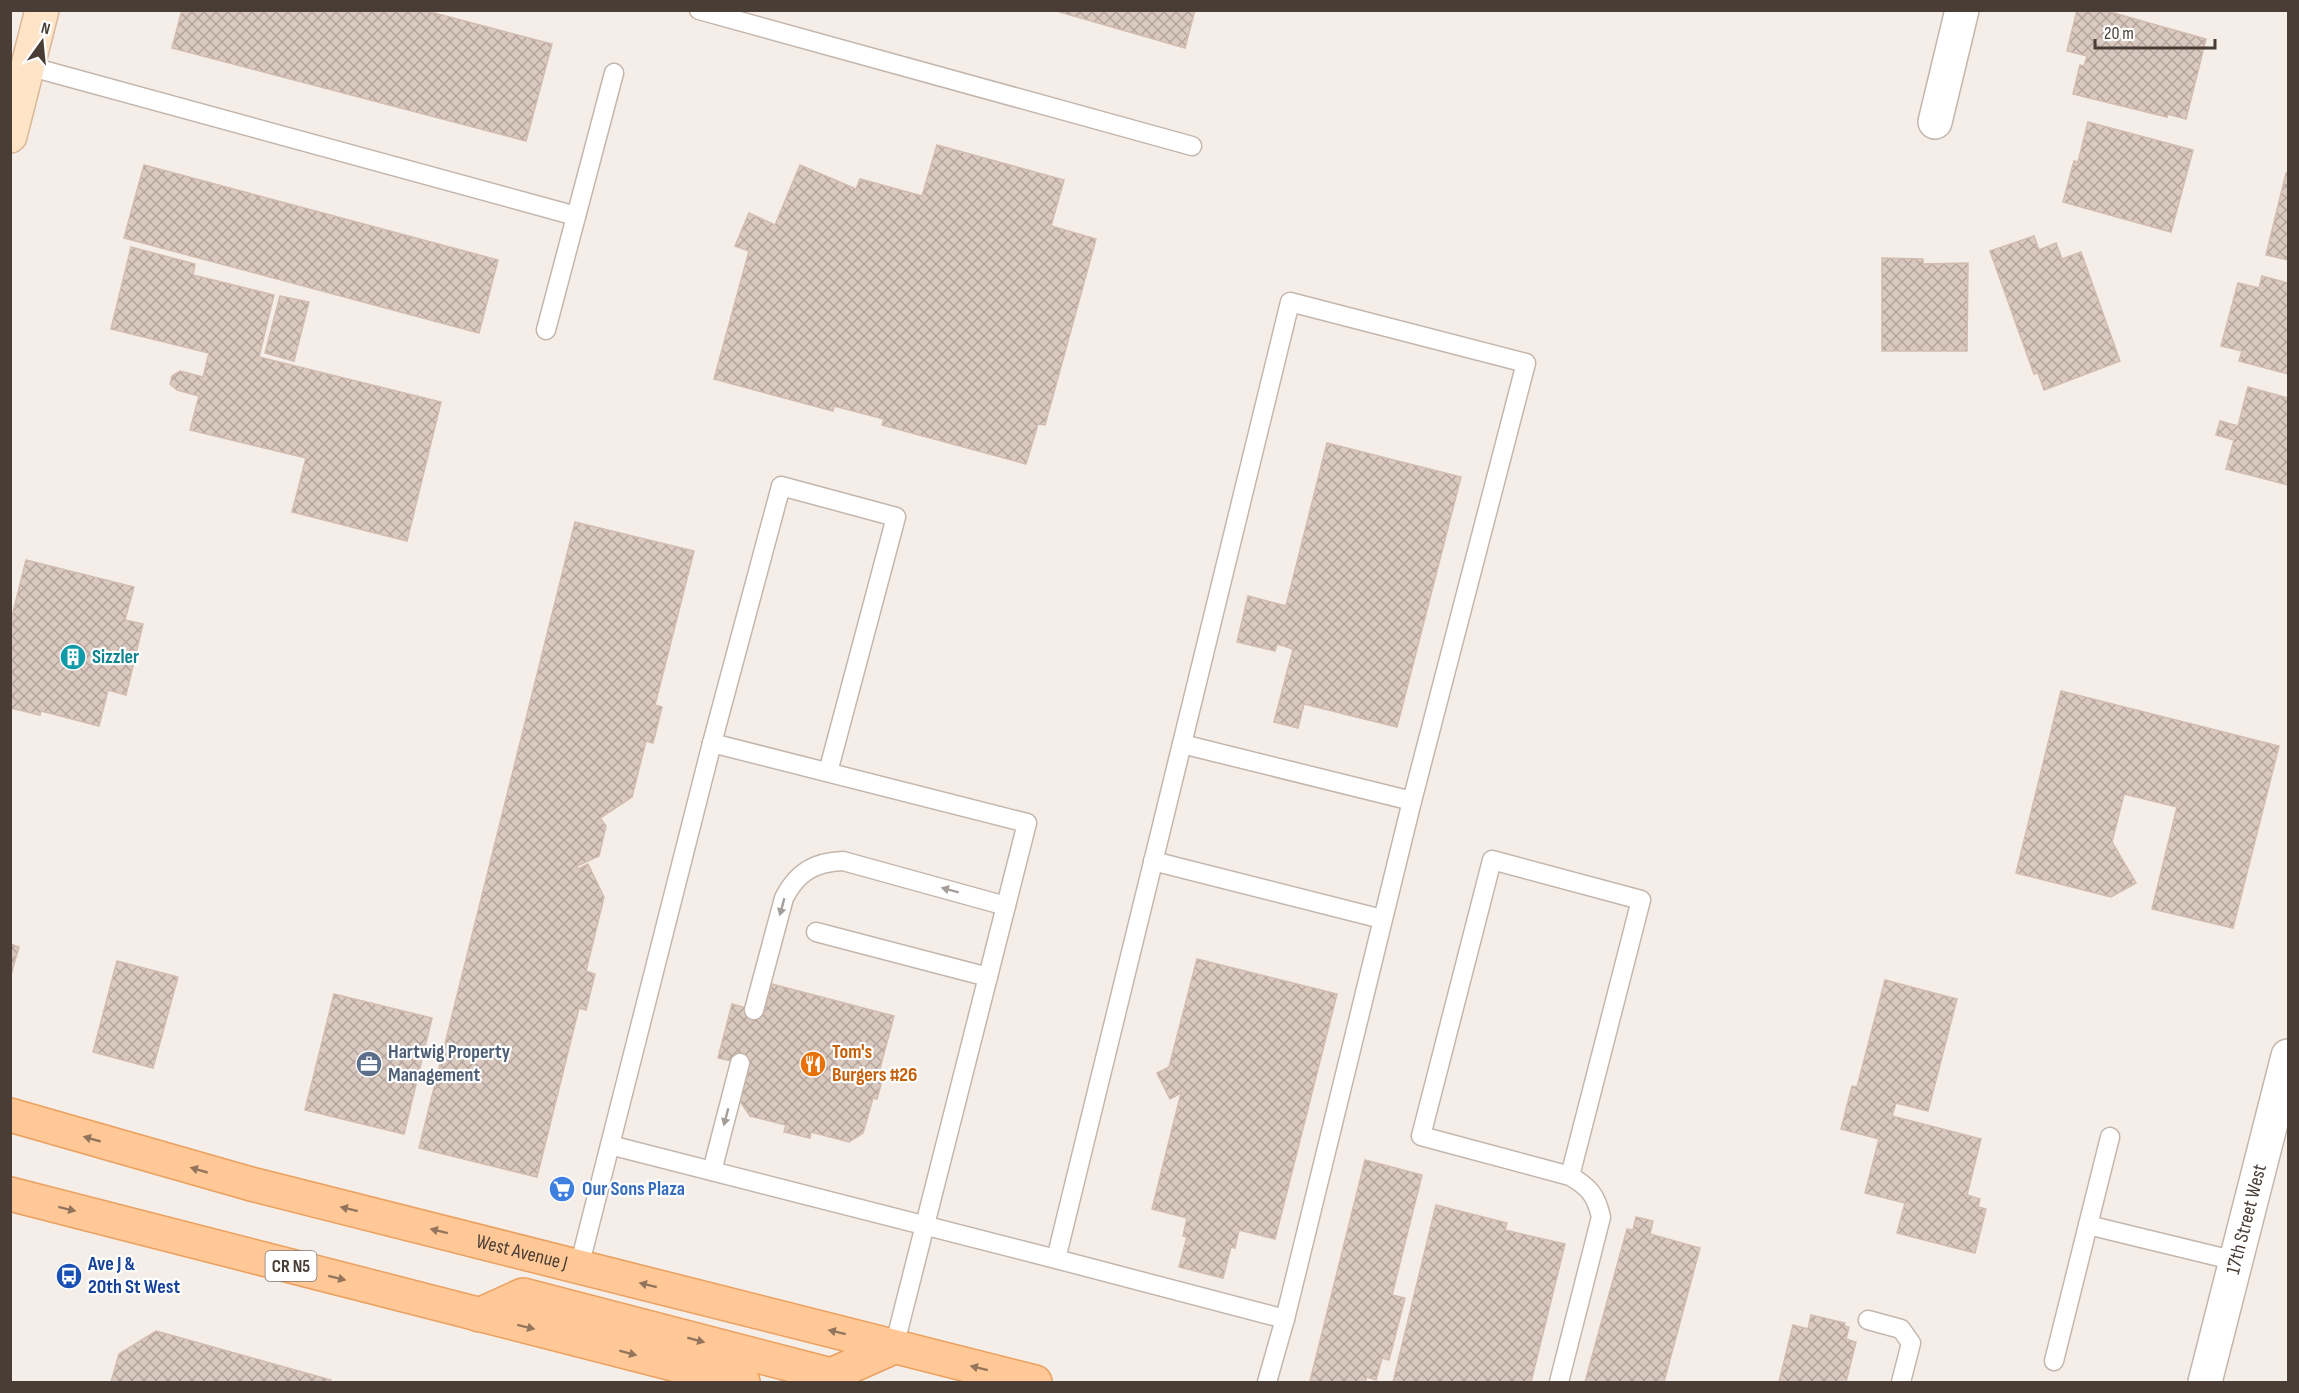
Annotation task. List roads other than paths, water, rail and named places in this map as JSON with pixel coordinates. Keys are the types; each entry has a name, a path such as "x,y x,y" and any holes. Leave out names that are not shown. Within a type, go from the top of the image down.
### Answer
{"main road":[{"path":"10,136 42,10"},
{"name":"West Avenue J","path":"10,1115 251,1184 1035,1383"},
{"name":"CR N5","path":"10,1194 743,1383"},
{"path":"479,1315 524,1295 831,1375 894,1347"}],"street":[{"path":"1935,122 1962,10"},
{"name":"17th Street West","path":"2205,1383 2289,1056"}],"lane":[{"path":"699,10 1192,146"},
{"path":"28,66 576,216"},
{"path":"546,330 614,73"},
{"path":"1056,1259 1290,302 1526,363 1382,919 1285,1319 1267,1383"},
{"path":"579,1267 712,743 781,486 896,517 828,772"},
{"path":"712,743 1027,823 894,1347"},
{"path":"1182,744 1412,801"},
{"path":"1559,1383 1601,1217 1597,1199 1589,1188 1570,1176 1420,1136 1492,860 1641,900 1570,1176"},
{"path":"754,1010 784,898 791,884 804,870 825,862 843,861 1006,906"},
{"path":"1153,861 1382,919"},
{"path":"816,932 988,977"},
{"path":"712,1171 740,1063"},
{"path":"2054,1361 2110,1137"},
{"path":"610,1145 1285,1319"},
{"path":"2088,1225 2236,1261"},
{"path":"1868,1320 1901,1329 1911,1343 1901,1383"}],"place":[{"name":"Sizzler","path":"73,657"},
{"name":"Hartwig Property Management","path":"369,1064"},
{"name":"Tom's Burgers #26","path":"813,1064"},
{"name":"Our Sons Plaza","path":"562,1189"},
{"name":"Ave J & 20th St West","path":"69,1276"}]}
